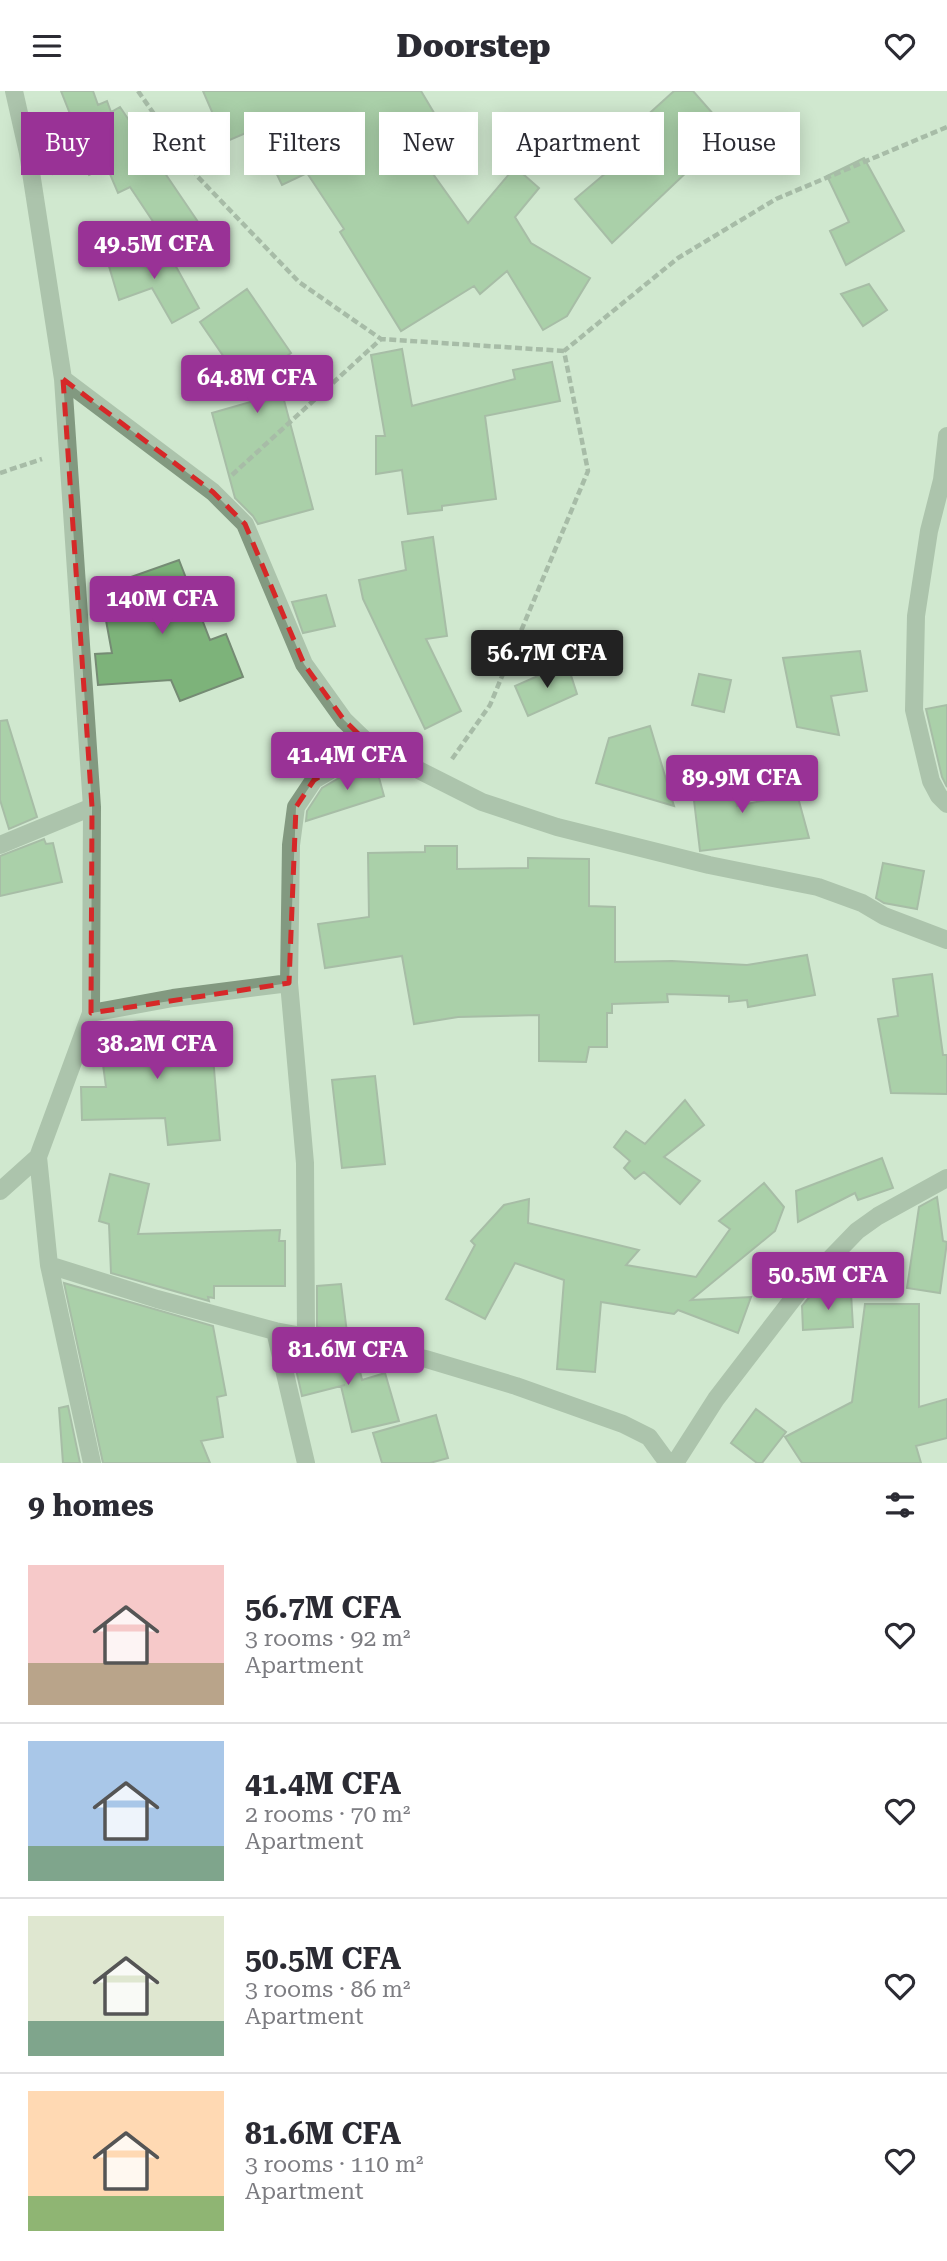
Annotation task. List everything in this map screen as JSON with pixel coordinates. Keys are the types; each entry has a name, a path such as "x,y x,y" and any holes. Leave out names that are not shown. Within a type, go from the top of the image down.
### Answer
{"street":[{"path":"14,91 28,153 63,379 92,807 91,1013 38,1157 49,1265 92,1463"},
{"path":"63,379 213,492 245,524 304,664 344,720 370,746 482,802 557,827 709,865 818,887 947,940"},
{"path":"947,436 945,471 929,531 916,615 914,710 931,781 947,804"},
{"path":"306,1336 304,1163 289,983 292,845 296,807 314,779 370,746"},
{"path":"0,845 92,807"},
{"path":"91,1013 173,998 289,983"},
{"path":"0,1191 38,1157"},
{"path":"675,1463 716,1399 799,1290 857,1231 878,1216 947,1178"},
{"path":"49,1265 157,1299 275,1331 426,1359 516,1386 586,1409 649,1437 668,1463"},
{"path":"275,1331 306,1463"}],"path":[{"path":"138,91 198,177 299,282 381,339 564,351 678,258 776,199 947,127"},
{"path":"213,492 381,339"},
{"path":"438,779 491,705 588,471 564,351"},
{"path":"0,473 69,450"}],"highlighted area":[{"path":"63,379 213,492 245,524 304,664 344,720 371,746 314,780 296,807 289,983 91,1013 92,807"}],"building":[{"path":"61,91 93,91 98,105 107,101 111,112 69,112"},
{"path":"203,91 421,91 434,112 379,112 379,175 434,175 468,223 508,175 524,175 539,188 515,217 531,243 590,278 567,316 543,330 507,271 480,294 474,286 401,331 340,232 344,229 308,175 365,175 365,112 244,112 244,134 230,140 230,112 212,112"},
{"path":"674,91 693,91 711,112 678,112 678,175 684,175 612,243 575,199 603,175 664,175 664,112 651,112"},
{"path":"120,107 128,119 128,175 166,175 211,241 180,262 130,187 118,193 110,175 114,175 114,112 111,112"},
{"path":"864,158 904,231 846,265 830,231 849,222 827,176"},
{"path":"277,175 303,175 282,185"},
{"path":"164,245 199,308 172,323 152,288 119,300 108,263"},
{"path":"869,284 887,310 863,326 841,294"},
{"path":"247,289 291,353 276,364 281,371 277,374 313,509 258,524 235,498 212,413 254,401 200,322"},
{"path":"402,349 412,406 515,379 513,370 552,362 560,401 485,416 496,499 442,506 442,510 408,514 402,470 376,474 376,436 385,436 371,355"},
{"path":"433,537 447,636 426,639 461,711 425,729 363,599 359,580 406,570 402,542"},
{"path":"179,560 210,640 226,634 243,677 180,701 171,680 98,685 95,654 112,653 100,588"},
{"path":"326,595 335,626 303,633 292,602"},
{"path":"860,651 867,691 831,696 839,735 797,727 783,658"},
{"path":"567,663 577,694 528,716 515,686"},
{"path":"699,674 731,680 724,712 692,705"},
{"path":"947,705 947,787 942,777 926,709"},
{"path":"7,720 37,817 9,829 0,800 0,721"},
{"path":"650,726 674,806 596,783 609,738"},
{"path":"375,763 384,796 306,821 307,811 322,788 353,770"},
{"path":"733,770 737,806 797,794 809,838 700,851 691,775"},
{"path":"44,839 46,844 53,843 62,882 0,896 0,856"},
{"path":"425,846 457,846 457,869 528,868 528,858 589,859 589,906 615,907 615,962 672,961 747,965 807,955 815,995 748,1007 747,1000 729,1002 729,996 667,994 668,1002 612,1004 612,1013 607,1013 607,1047 589,1047 586,1062 539,1061 539,1015 458,1017 414,1024 402,956 325,968 318,924 369,917 368,853 425,852"},
{"path":"883,863 924,871 917,909 884,903 876,898"},
{"path":"932,974 943,1055 947,1055 947,1094 891,1093 878,1019 898,1016 893,979"},
{"path":"139,1021 169,1021 169,1036 211,1033 220,1140 168,1145 165,1118 82,1120 81,1087 106,1087 98,1027"},
{"path":"375,1076 385,1164 342,1168 332,1080"},
{"path":"685,1100 704,1125 664,1157 700,1181 680,1204 644,1172 635,1179 624,1168 630,1161 614,1147 626,1131 645,1144"},
{"path":"882,1158 893,1188 858,1200 855,1193 798,1222 796,1191"},
{"path":"110,1174 149,1184 138,1234 280,1230 279,1241 285,1241 285,1286 214,1286 214,1298 208,1297 209,1301 111,1273 109,1224 99,1221"},
{"path":"764,1183 784,1207 775,1231 691,1300 751,1297 738,1333 678,1310 674,1314 601,1302 595,1372 557,1369 564,1280 515,1263 485,1319 446,1299 475,1245 471,1241 504,1205 529,1199 528,1223 639,1250 626,1265 696,1277 730,1229 719,1221"},
{"path":"937,1197 943,1241 947,1242 940,1293 907,1288 919,1207"},
{"path":"64,1283 213,1326 226,1395 217,1397 223,1437 201,1441 210,1463 103,1463"},
{"path":"341,1284 347,1333 317,1327 317,1286"},
{"path":"851,1293 853,1327 803,1330 802,1306 811,1295"},
{"path":"865,1304 919,1304 919,1407 947,1399 947,1438 916,1446 921,1463 802,1463 785,1437 852,1402"},
{"path":"306,1348 357,1358 362,1380 385,1373 399,1421 352,1432 341,1386 302,1396 293,1356 307,1352"},
{"path":"68,1406 80,1463 63,1463 59,1408"},
{"path":"756,1409 786,1432 762,1463 757,1463 731,1443"},
{"path":"436,1415 448,1458 430,1463 382,1463 373,1433"}]}
